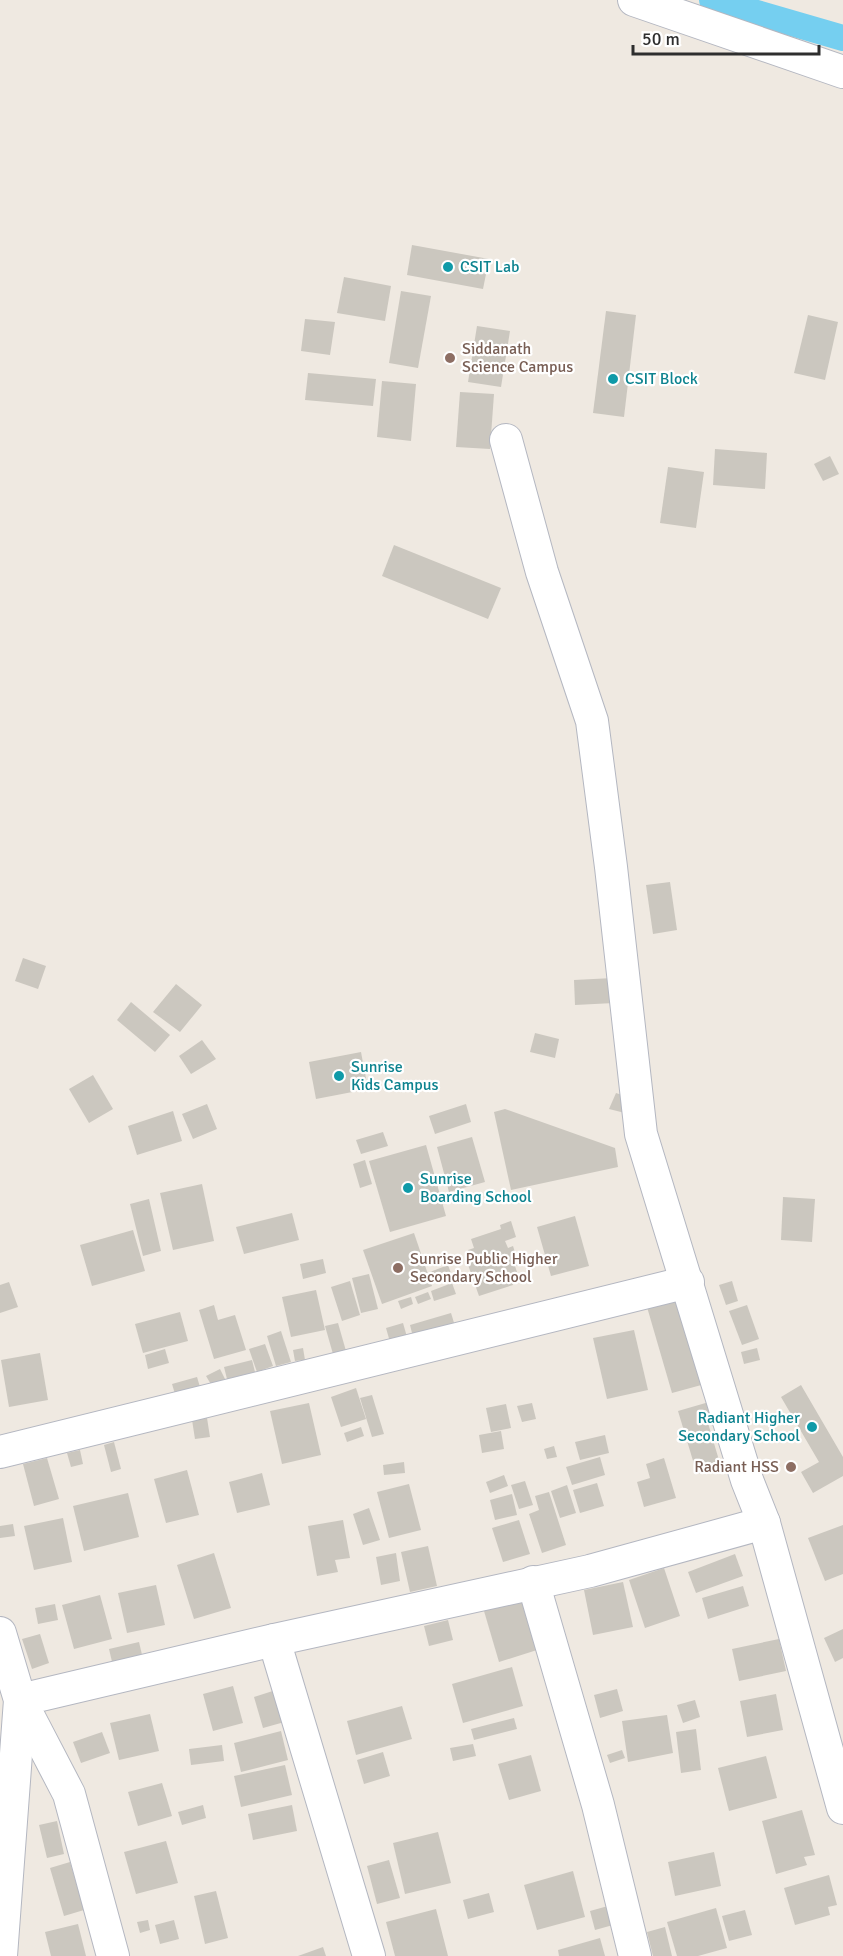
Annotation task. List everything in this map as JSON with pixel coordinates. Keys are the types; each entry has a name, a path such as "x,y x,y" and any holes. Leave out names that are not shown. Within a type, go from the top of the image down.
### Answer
{"street":[{"path":"634,0 843,72"},
{"path":"506,440 543,572 592,721 641,1134 747,1480 764,1523 843,1808"},
{"path":"0,1452 688,1282"},
{"path":"20,1700 274,1640 590,1571 764,1523"},
{"path":"533,1582 598,1805 635,1956"},
{"path":"0,1633 20,1700 69,1794 113,1956"},
{"path":"274,1640 369,1956"},
{"path":"1,1956 20,1700"}],"building":[{"name":"CSIT Lab","path":"412,245 489,259 483,289 407,275"},
{"path":"344,277 391,286 385,321 337,313"},
{"path":"401,291 431,296 418,368 389,363"},
{"name":"CSIT Block","path":"606,311 636,315 624,417 593,413"},
{"path":"808,315 838,322 825,380 794,373"},
{"path":"305,319 335,322 330,355 301,351"},
{"path":"477,326 510,331 501,387 468,382"},
{"path":"308,373 376,379 373,406 305,400"},
{"path":"382,381 416,384 411,441 377,437"},
{"path":"460,392 494,394 490,449 456,447"},
{"path":"715,449 767,453 765,489 713,485"},
{"path":"830,456 839,474 823,481 814,464"},
{"path":"668,467 704,472 696,528 660,523"},
{"path":"394,545 501,588 488,619 382,576"},
{"path":"670,882 677,930 653,934 646,885"},
{"path":"23,958 46,966 38,989 15,981"},
{"path":"613,978 614,1003 575,1005 574,980"},
{"path":"176,984 202,1005 180,1032 153,1012"},
{"path":"131,1002 170,1035 155,1052 117,1020"},
{"path":"535,1033 559,1039 555,1058 530,1052"},
{"path":"202,1040 216,1059 191,1074 179,1056"},
{"name":"Sunrise Kids Campus","path":"361,1052 368,1089 316,1099 309,1062"},
{"path":"93,1075 113,1109 89,1123 69,1089"},
{"path":"616,1093 634,1099 629,1114 609,1109"},
{"path":"207,1104 217,1129 193,1139 182,1114"},
{"path":"466,1104 471,1122 435,1134 429,1116"},
{"path":"505,1109 615,1148 618,1167 511,1190 494,1112"},
{"path":"173,1111 182,1141 137,1155 128,1126"},
{"path":"383,1132 388,1146 361,1154 356,1140"},
{"path":"472,1137 485,1182 449,1192 437,1147"},
{"name":"Sunrise Boarding School","path":"426,1145 446,1216 390,1232 369,1161"},
{"path":"365,1160 372,1184 360,1188 353,1164"},
{"path":"202,1184 214,1241 173,1250 160,1193"},
{"path":"783,1197 815,1199 812,1242 781,1240"},
{"path":"149,1199 161,1251 143,1256 130,1204"},
{"path":"292,1213 299,1240 244,1254 236,1227"},
{"path":"575,1216 589,1266 551,1276 537,1227"},
{"path":"511,1221 516,1237 505,1241 508,1248 513,1246 519,1265 515,1266 518,1275 511,1278 513,1285 479,1296 467,1262 471,1260 468,1250 474,1248 471,1239 501,1229 500,1225"},
{"path":"133,1230 145,1271 92,1286 80,1245"},
{"name":"Sunrise Public Higher Secondary School","path":"414,1233 432,1286 382,1304 363,1250"},
{"path":"323,1259 326,1273 303,1279 300,1264"},
{"path":"448,1265 452,1276 434,1283 430,1272"},
{"path":"369,1274 378,1309 361,1313 352,1278"},
{"path":"350,1281 360,1315 342,1321 331,1287"},
{"path":"732,1281 738,1301 726,1305 719,1285"},
{"path":"9,1282 18,1307 0,1313 0,1285"},
{"path":"452,1283 456,1294 434,1301 431,1291"},
{"path":"316,1290 325,1330 291,1337 282,1297"},
{"path":"428,1292 431,1299 418,1304 415,1297"},
{"path":"411,1297 413,1304 401,1309 398,1301"},
{"path":"679,1297 705,1384 672,1393 647,1307"},
{"path":"214,1305 218,1320 235,1315 246,1350 214,1359 199,1310"},
{"path":"747,1305 759,1339 742,1345 729,1311"},
{"path":"180,1312 188,1341 143,1353 135,1324"},
{"path":"451,1313 455,1326 413,1337 410,1325"},
{"path":"338,1323 346,1351 333,1354 325,1326"},
{"path":"403,1323 407,1337 390,1342 386,1328"},
{"path":"634,1330 648,1390 607,1399 593,1338"},
{"path":"281,1331 291,1362 276,1366 267,1336"},
{"path":"265,1344 273,1366 257,1372 249,1349"},
{"path":"303,1348 305,1360 295,1361 293,1350"},
{"path":"757,1348 760,1360 744,1364 741,1352"},
{"path":"165,1349 169,1363 148,1369 145,1355"},
{"path":"40,1353 48,1400 9,1407 1,1360"},
{"path":"252,1360 255,1372 227,1379 224,1367"},
{"path":"220,1369 225,1379 212,1386 206,1376"},
{"path":"197,1377 200,1387 175,1394 172,1384"},
{"name":"Radiant Higher Secondary School","path":"801,1385 843,1457 843,1476 813,1493 801,1472 819,1462 781,1397"},
{"path":"356,1388 366,1419 341,1427 331,1397"},
{"path":"372,1395 384,1434 372,1437 360,1398"},
{"path":"709,1402 715,1422 708,1423 721,1467 697,1474 678,1411"},
{"path":"309,1403 321,1455 282,1464 270,1411"},
{"path":"532,1403 536,1419 522,1422 517,1406"},
{"path":"506,1404 511,1428 491,1432 486,1408"},
{"path":"207,1418 210,1437 195,1439 192,1420"},
{"path":"361,1427 364,1436 347,1442 344,1433"},
{"path":"501,1431 504,1449 482,1453 479,1435"},
{"path":"605,1435 609,1453 580,1460 575,1442"},
{"path":"114,1442 121,1469 111,1472 104,1445"},
{"path":"554,1446 557,1457 547,1459 544,1449"},
{"path":"80,1450 83,1464 71,1467 67,1453"},
{"path":"600,1457 605,1475 572,1485 566,1467"},
{"path":"47,1458 59,1499 34,1506 23,1464"},
{"path":"664,1458 676,1498 644,1507 637,1482 650,1478 646,1464"},
{"path":"404,1462 405,1473 384,1475 383,1465"},
{"path":"187,1470 199,1515 166,1523 154,1479"},
{"path":"262,1473 270,1505 237,1513 229,1482"},
{"path":"504,1475 508,1486 490,1493 486,1482"},
{"path":"525,1481 533,1505 519,1509 511,1485"},
{"path":"597,1483 604,1506 580,1513 573,1490"},
{"path":"409,1484 421,1530 389,1538 377,1492"},
{"path":"567,1485 576,1513 560,1518 551,1491"},
{"path":"549,1492 566,1545 542,1553 529,1514 539,1510 535,1496"},
{"path":"128,1493 139,1537 84,1551 73,1506"},
{"path":"512,1494 517,1515 495,1520 490,1500"},
{"path":"369,1508 380,1540 363,1545 353,1514"},
{"path":"63,1518 72,1562 34,1570 24,1526"},
{"path":"343,1520 350,1558 335,1560 338,1572 317,1576 308,1526"},
{"path":"519,1520 530,1554 503,1562 492,1528"},
{"path":"13,1524 15,1536 0,1538 0,1526"},
{"path":"843,1525 843,1574 825,1581 808,1538"},
{"path":"428,1546 437,1586 410,1592 401,1552"},
{"path":"214,1553 231,1608 194,1619 177,1565"},
{"path":"396,1553 400,1581 381,1585 376,1557"},
{"path":"735,1554 743,1576 696,1593 688,1572"},
{"path":"664,1568 680,1616 645,1628 629,1580"},
{"path":"623,1582 633,1627 593,1635 584,1590"},
{"path":"156,1585 165,1625 127,1633 118,1593"},
{"path":"743,1586 749,1606 708,1619 702,1598"},
{"path":"100,1595 112,1639 74,1649 62,1605"},
{"path":"523,1600 537,1650 499,1662 484,1611"},
{"path":"55,1604 58,1620 38,1624 35,1608"},
{"path":"448,1620 453,1640 429,1646 424,1626"},
{"path":"843,1629 843,1658 835,1662 824,1638"},
{"path":"40,1634 49,1663 32,1669 22,1639"},
{"path":"779,1639 786,1671 739,1681 732,1649"},
{"path":"139,1642 143,1659 113,1666 109,1649"},
{"path":"512,1667 523,1706 463,1723 452,1684"},
{"path":"233,1686 243,1723 213,1731 203,1694"},
{"path":"279,1689 288,1721 263,1728 254,1697"},
{"path":"617,1689 623,1711 600,1718 594,1695"},
{"path":"776,1694 783,1730 747,1737 740,1701"},
{"path":"695,1700 700,1717 683,1723 677,1705"},
{"path":"402,1706 412,1739 356,1755 347,1721"},
{"path":"150,1714 159,1751 119,1760 110,1723"},
{"path":"667,1715 673,1753 628,1762 622,1721"},
{"path":"514,1718 517,1729 474,1740 471,1729"},
{"path":"696,1729 701,1770 681,1773 676,1732"},
{"path":"281,1731 288,1760 241,1772 234,1743"},
{"path":"102,1732 110,1753 81,1763 73,1742"},
{"path":"473,1744 476,1756 453,1761 450,1748"},
{"path":"222,1745 224,1761 191,1765 189,1749"},
{"path":"622,1750 625,1758 610,1763 607,1755"},
{"path":"383,1752 390,1776 364,1784 357,1760"},
{"path":"531,1755 541,1791 509,1800 498,1764"},
{"path":"766,1756 777,1798 729,1811 718,1768"},
{"path":"285,1765 292,1795 241,1807 234,1776"},
{"path":"162,1783 172,1816 138,1826 128,1792"},
{"path":"203,1805 206,1818 182,1825 178,1812"},
{"path":"292,1805 297,1831 253,1840 248,1814"},
{"path":"802,1810 815,1855 804,1857 807,1865 776,1874 762,1821"},
{"path":"57,1821 64,1854 47,1858 39,1825"},
{"path":"438,1832 451,1883 405,1894 393,1843"},
{"path":"166,1841 178,1883 136,1894 124,1852"},
{"path":"714,1852 721,1886 675,1896 668,1862"},
{"path":"389,1860 400,1898 377,1904 367,1866"},
{"path":"70,1862 84,1910 64,1916 50,1868"},
{"path":"573,1871 585,1917 537,1930 524,1885"},
{"path":"829,1875 837,1905 828,1907 830,1915 795,1925 784,1888"},
{"path":"216,1891 228,1938 205,1944 194,1896"},
{"path":"489,1893 494,1912 468,1919 463,1900"},
{"path":"608,1906 613,1925 595,1930 590,1911"},
{"path":"716,1908 727,1948 698,1956 677,1956 667,1922"},
{"path":"436,1909 448,1956 395,1956 386,1922"},
{"path":"745,1910 752,1935 729,1941 722,1916"},
{"path":"148,1920 150,1930 140,1933 137,1922"},
{"path":"174,1920 179,1939 160,1944 155,1925"},
{"path":"78,1924 86,1956 51,1956 45,1932"},
{"path":"665,1927 672,1956 653,1956 647,1932"},
{"path":"600,1938 605,1956 559,1956 558,1950"},
{"path":"323,1947 326,1956 298,1956"}],"waterway":[{"path":"712,0 843,38"}],"place":[{"name":"CSIT Lab","path":"448,267"},
{"name":"Siddanath Science Campus","path":"450,358"},
{"name":"CSIT Block","path":"613,379"},
{"name":"Sunrise Kids Campus","path":"339,1076"},
{"name":"Sunrise Boarding School","path":"408,1188"},
{"name":"Sunrise Public Higher Secondary School","path":"398,1268"},
{"name":"Radiant Higher Secondary School","path":"812,1427"},
{"name":"Radiant HSS","path":"791,1467"}]}
